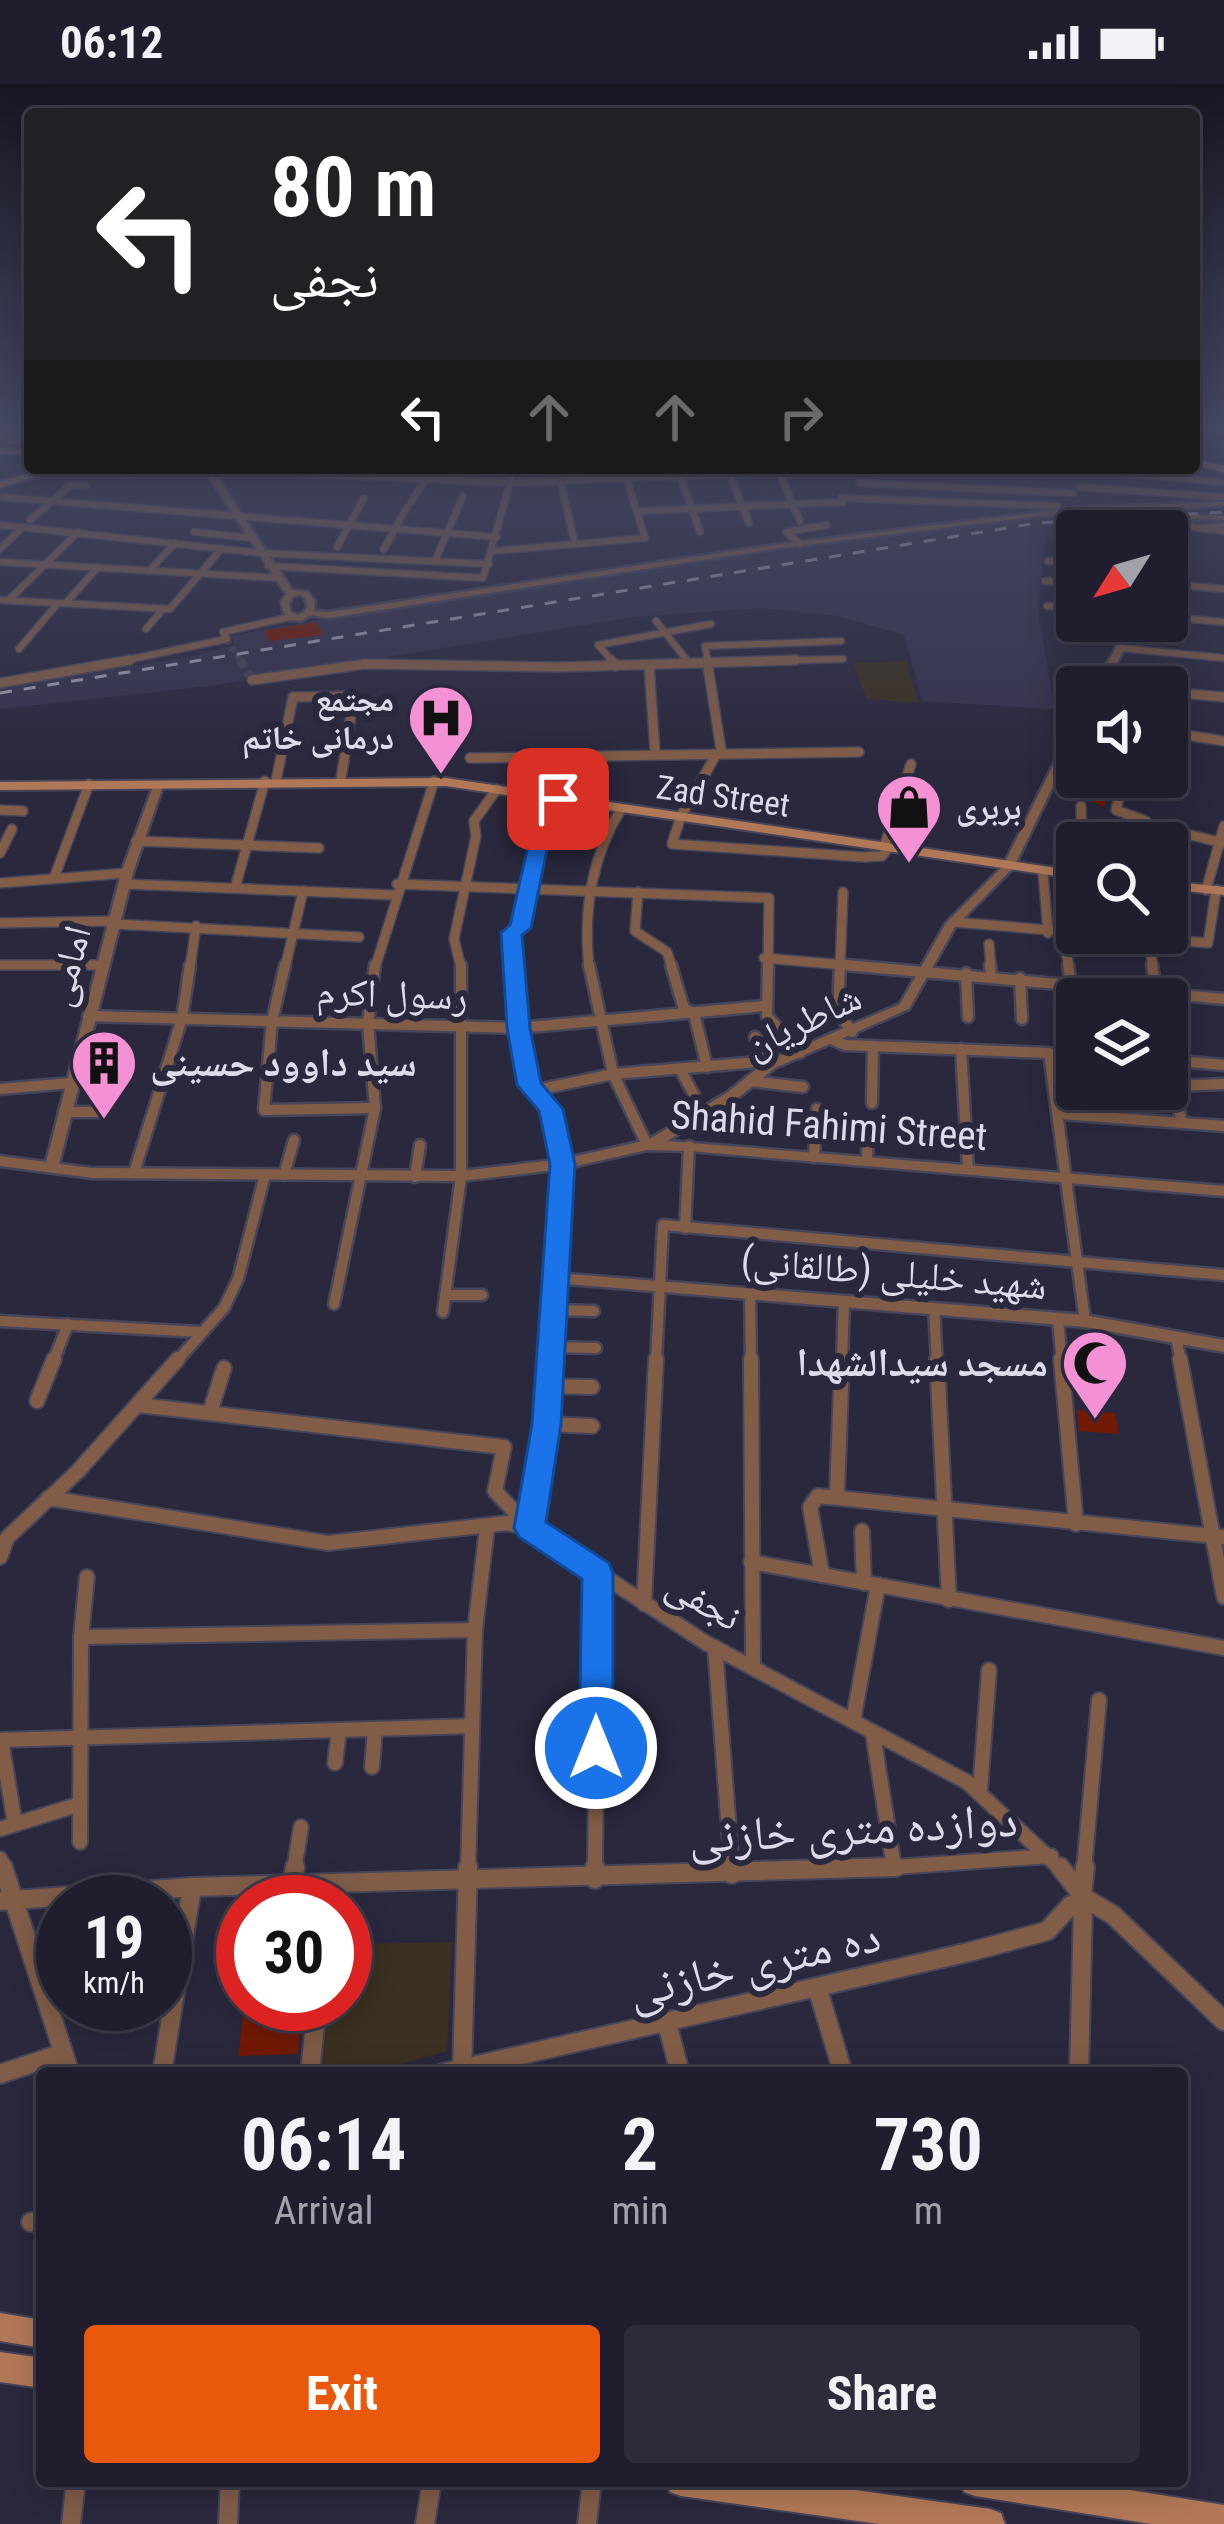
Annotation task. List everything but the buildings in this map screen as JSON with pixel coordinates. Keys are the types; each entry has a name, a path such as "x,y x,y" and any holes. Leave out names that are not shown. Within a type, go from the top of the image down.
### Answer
{"main road":[{"name":"Zad Street","path":"0,786 434,781 1056,873"},
{"path":"0,2327 36,2333"},
{"path":"0,2367 36,2372"},
{"path":"708,2487 818,2512 990,2524"},
{"path":"1066,2488 1224,2519"}],"street":[{"path":"3,601 70,540"},
{"path":"147,540 260,553 489,564"},
{"path":"252,540 291,595 309,598 312,613"},
{"path":"338,547 342,540"},
{"path":"384,549 389,540"},
{"path":"435,561 444,540"},
{"path":"268,566 483,578 496,540"},
{"path":"573,540 574,544"},
{"path":"493,551 623,540"},
{"path":"795,540 800,544"},
{"path":"0,683 207,647 226,639 223,632 294,616 329,615 830,540"},
{"path":"148,571 175,543"},
{"path":"3,601 164,609 175,606 222,548"},
{"path":"1048,560 1056,561"},
{"path":"0,562 279,578"},
{"path":"19,649 98,568"},
{"path":"1045,581 1056,582"},
{"path":"1188,586 1224,589"},
{"path":"291,595 282,603 294,616"},
{"path":"1047,606 1056,607"},
{"path":"146,629 164,609"},
{"path":"1188,618 1224,622"},
{"path":"656,621 689,663"},
{"path":"616,665 598,645 711,624"},
{"path":"841,641 705,646 718,752 681,816 672,844 882,856 911,764"},
{"path":"1116,642 1224,658"},
{"path":"1110,666 1124,642"},
{"path":"254,681 365,664 649,665 843,659"},
{"path":"649,665 655,751"},
{"path":"1188,694 1224,697"},
{"path":"235,888 243,845 270,781 293,697 354,696 341,779"},
{"path":"1188,736 1224,742"},
{"path":"470,758 859,752"},
{"name":"شاطریان","path":"647,1145 674,1134 776,1060 905,1006 953,922 1008,867 1056,770"},
{"path":"334,1304 375,1108 368,1023 377,952 434,781"},
{"name":"امامی","path":"51,1168 136,842 159,783"},
{"path":"54,878 89,784"},
{"path":"443,1312 461,1176 464,1027 461,962 454,939 476,836 474,821 497,789"},
{"path":"1119,798 1116,811 1146,822"},
{"path":"530,1528 546,1424 562,1164 551,1109 532,1091 518,1028 512,933 520,928 543,820 558,799"},
{"path":"1081,806 1081,822"},
{"path":"621,808 599,845 595,891 585,927 598,1020 613,1074 647,1145"},
{"path":"0,810 23,811"},
{"path":"1188,941 1208,943 1224,826"},
{"path":"0,853 12,829"},
{"path":"1188,834 1222,843"},
{"path":"136,842 319,848"},
{"path":"1042,872 1048,933"},
{"path":"0,883 126,878 303,891 464,886 769,898 765,1006 767,1016 800,1053"},
{"path":"303,891 272,1021 264,1110 375,1108"},
{"path":"638,892 636,934 667,952 707,1066"},
{"path":"843,892 838,1012 852,1032"},
{"path":"0,923 114,922 359,937"},
{"path":"953,922 1056,933"},
{"path":"134,1174 182,1018 196,926"},
{"path":"989,944 991,975"},
{"path":"764,958 1056,982"},
{"path":"0,965 103,965"},
{"path":"966,973 968,1017"},
{"path":"1020,978 1022,1019"},
{"path":"1188,996 1224,998"},
{"name":"رسول اکرم","path":"88,1016 518,1028 765,1006"},
{"path":"755,1037 776,1060"},
{"path":"833,1040 872,1046 1049,1053 1069,1177 1084,1321"},
{"path":"872,1046 872,1102"},
{"path":"961,1049 968,1169"},
{"path":"532,1091 613,1074 776,1060"},
{"path":"1188,1063 1224,1065"},
{"path":"680,1069 694,1095"},
{"path":"749,1081 803,1087"},
{"path":"0,1089 71,1083"},
{"path":"1188,1085 1224,1084"},
{"path":"814,1156 817,1109"},
{"path":"1178,1110 1182,1123"},
{"path":"64,1112 103,1112"},
{"path":"1060,1114 1224,1126"},
{"path":"867,1161 868,1123"},
{"path":"284,1175 294,1140"},
{"path":"415,1177 420,1145"},
{"name":"Shahid Fahimi Street","path":"0,1160 134,1174 415,1177 562,1164 647,1145 689,1146 1224,1191"},
{"path":"685,1228 689,1146"},
{"path":"0,1557 3,1535 48,1498 138,1405 233,1294 265,1175"},
{"path":"644,1604 664,1225 1224,1275"},
{"name":"شهید خلیلی (طالقانی)","path":"556,1278 1084,1321 1162,1332 1178,1342 1224,1346"},
{"path":"750,1294 753,1667"},
{"path":"446,1295 482,1295"},
{"path":"837,1494 844,1300"},
{"path":"934,1309 949,1600"},
{"path":"555,1310 594,1311"},
{"path":"1058,1320 1076,1524"},
{"path":"0,1321 200,1333"},
{"path":"38,1401 68,1324"},
{"path":"1178,1342 1218,1536 1224,1597"},
{"path":"551,1347 596,1348"},
{"path":"210,1412 224,1368"},
{"path":"549,1386 592,1387"},
{"path":"138,1405 504,1448 495,1490 530,1528"},
{"path":"546,1424 592,1426"},
{"path":"822,1575 811,1507 818,1496 837,1494 1076,1524 1218,1536"},
{"path":"48,1498 328,1543 507,1523 530,1528"},
{"path":"456,2067 469,1882 475,1630 487,1527"},
{"name":"نجفی","path":"530,1528 715,1647 980,1791 1051,1856 1080,1900 1114,1915 1224,2021"},
{"path":"853,1721 871,1584 862,1531"},
{"path":"751,1562 1224,1648"},
{"path":"595,1879 598,1573"},
{"path":"80,1841 81,1637 87,1577"},
{"path":"81,1637 475,1630"},
{"path":"715,1647 732,1874"},
{"path":"980,1791 989,1670"},
{"path":"1079,2067 1080,1900 1100,1700"},
{"path":"80,1804 8,1827 1,1740 472,1726"},
{"path":"372,1767 375,1729"},
{"path":"335,1763 339,1730"},
{"path":"873,1734 894,1868"},
{"path":"294,1875 301,1827"},
{"name":"دوازده متری خازنی","path":"372,1890 894,1868 1051,1856"},
{"path":"0,1859 6,1899 68,2067"},
{"name":"دوازده متری خازنی","path":"192,1887 216,1889"},
{"name":"دوازده متری خازنی","path":"6,1899 36,1897"},
{"name":"ده متری خازنی","path":"478,2067 818,1990 1047,1931 1080,1900"},
{"path":"818,1990 841,2067"},
{"path":"667,2023 678,2067"},
{"path":"163,2067 169,2031"},
{"path":"311,2067 314,2031"},
{"path":"0,2074 62,2053"},
{"path":"71,2524 75,2487"},
{"path":"228,2524 230,2487"},
{"path":"425,2524 431,2487"},
{"path":"587,2524 591,2487"}],"shaded area":[{"path":"849,540 1045,540 1038,611 1054,709 922,701 904,635 838,616 762,608 634,617 210,686 0,709 0,687 193,656 235,645 231,636"},
{"path":"906,661 919,703 867,699 852,663"},
{"path":"452,1942 447,2051 391,2067 321,2067 324,2031 372,2031 372,1943"}],"tunnel":[{"path":"227,639 242,663"},
{"path":"240,660 252,680"}],"railway":[{"path":"0,693 934,540"}],"place":[{"name":"مجتمع درمانی خاتم","path":"441,777"},
{"name":"بربری","path":"909,866"},
{"name":"سید داوود حسینی","path":"104,1122"},
{"name":"مسجد سیدالشهدا","path":"1095,1422"}],"route":[{"path":"558,799 543,820 520,928 512,933 518,1028 529,1085 551,1109 562,1164 546,1424 530,1528 598,1573 596,1748"}]}
